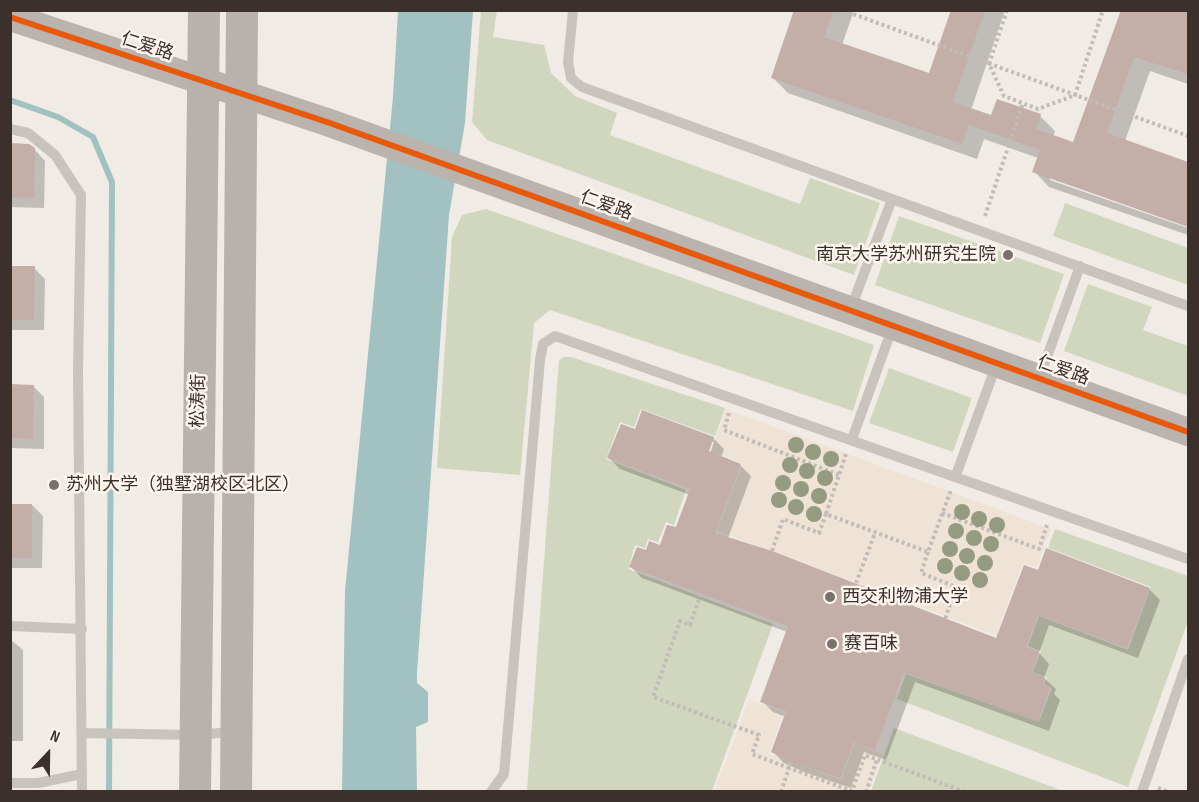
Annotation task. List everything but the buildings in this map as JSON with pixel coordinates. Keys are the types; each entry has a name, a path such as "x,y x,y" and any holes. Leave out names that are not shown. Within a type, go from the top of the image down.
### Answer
{"main road":[{"name":"松涛街","path":"195,792 204,10"},
{"path":"236,792 242,10"},
{"name":"仁爱路","path":"10,17 327,122 1188,432"}],"lane":[{"path":"573,10 568,62 571,78 582,87 1188,306"},
{"path":"10,129 28,133 55,155 81,195 78,371 82,792"},
{"path":"850,310 892,199"},
{"path":"1039,378 1080,267"},
{"path":"852,439 893,326"},
{"path":"493,791 504,774 543,344 555,336 956,475 1188,559"},
{"path":"956,475 997,363"},
{"path":"10,626 82,629"},
{"path":"1142,792 1188,659"},
{"path":"83,733 195,735 236,732"},
{"path":"10,783 38,783 82,774"}],"path":[{"path":"842,10 1188,136"},
{"path":"1007,10 989,64 1004,96 1038,109 1075,95"},
{"path":"1075,95 1103,10"},
{"path":"981,231 1023,103"},
{"path":"733,398 724,430 839,475"},
{"path":"772,551 783,519 819,532 852,439"},
{"path":"945,619 956,587 921,573 956,475"},
{"path":"942,513 1039,549 1052,510"},
{"path":"826,514 928,552"},
{"path":"856,583 875,533"},
{"path":"701,594 690,625 680,621 653,697 759,735 752,754 852,791 865,755 965,792"},
{"path":"866,792 877,759"},
{"path":"781,792 791,762"}],"green space":[{"path":"481,11 497,11 493,37 544,45 551,73 575,96 617,113 610,135 800,204 810,178 880,203 854,275 487,140 472,122"},
{"path":"1065,203 1188,248 1188,285 1053,236"},
{"path":"486,209 874,345 853,411 550,310 534,323 520,475 437,468 452,237 462,215"},
{"path":"899,216 1064,274 1040,343 875,285"},
{"path":"1088,284 1152,307 1143,330 1188,346 1188,396 1064,351"},
{"path":"571,357 725,408 715,436 641,409 634,427 620,422 606,459 686,490 674,525 666,522 658,542 648,539 645,548 635,545 628,569 773,624 712,791 527,790 559,360"},
{"path":"889,368 972,398 953,452 869,423"},
{"path":"1055,529 1188,576 1188,621 1128,787 897,699 906,674 1039,722 1052,688 1044,684 1047,677 1033,672 1041,651 1028,646 1039,616 1128,650 1151,587 1048,548"},
{"path":"894,728 1063,791 871,791"}],"shaded area":[{"path":"726,409 1051,529 1037,567 1023,563 996,635 717,531 743,463 711,451"},
{"path":"749,700 783,712 769,754 841,780 855,743 883,754 869,791 714,792"}],"water":[{"path":"398,11 473,11 465,123 449,215 417,673 417,683 428,692 428,722 416,727 417,791 342,792 345,591 393,97"}],"waterway":[{"path":"10,100 58,117 93,137 112,182 109,792"}],"cycle path":[{"path":"10,17 327,122 1188,432"}],"place":[{"name":"南京大学苏州研究生院","path":"1008,255"},
{"name":"苏州大学（独墅湖校区北区）","path":"54,485"},
{"name":"西交利物浦大学","path":"830,597"},
{"name":"赛百味","path":"832,644"}]}
